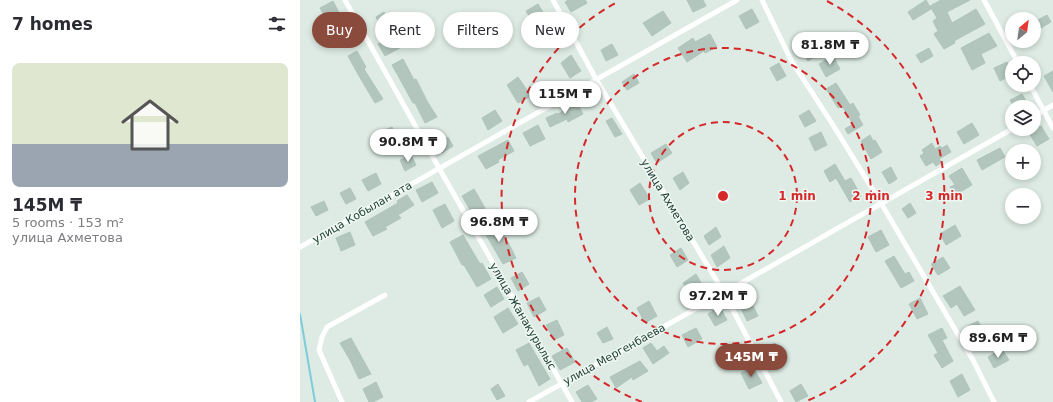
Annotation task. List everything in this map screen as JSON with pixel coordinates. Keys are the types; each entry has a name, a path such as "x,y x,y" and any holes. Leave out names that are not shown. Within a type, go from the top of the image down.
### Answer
{"street":[{"name":"улица Жанакурылыс","path":"345,0 572,402"},
{"name":"улица Ахметова","path":"552,0 596,79 724,293 781,402"},
{"name":"улица Кобылан ата","path":"300,247 737,0"},
{"path":"762,0 791,60 881,204 972,360 994,402"},
{"path":"984,0 1014,56"},
{"path":"1034,92 1053,128"},
{"path":"1041,112 1053,105"},
{"name":"улица Мергенбаева","path":"529,402 881,204 1005,132"},
{"path":"342,402 319,350 322,336 327,327 385,295"}],"building":[{"path":"568,0 585,0 587,3 571,12 565,2"},
{"path":"687,0 703,0 706,6 693,12"},
{"path":"926,0 931,9 913,20 908,12"},
{"path":"941,0 970,0 947,12 952,23 976,9 985,24 954,41 955,43 944,49 934,34 938,31 933,21 937,18 930,6"},
{"path":"333,1 339,12 322,12 320,8"},
{"path":"538,4 543,12 527,12"},
{"path":"752,9 759,22 746,29 739,16"},
{"path":"663,11 671,23 652,36 643,23"},
{"path":"1047,15 1051,22 1041,28 1041,18"},
{"path":"989,33 997,46 981,54 985,63 972,70 961,48"},
{"path":"710,34 717,47 705,53 704,51 687,62 678,48 693,38 695,42"},
{"path":"811,43 818,55 808,61 800,49"},
{"path":"612,44 618,55 606,61 601,50"},
{"path":"380,48 400,48 385,56"},
{"path":"929,48 933,56 921,63 916,55"},
{"path":"357,51 366,67 364,69 383,99 375,103 348,56"},
{"path":"571,55 581,71 570,78 561,63"},
{"path":"833,56 840,69 826,77 819,64"},
{"path":"403,59 437,117 425,123 392,65"},
{"path":"779,63 786,76 777,81 770,68"},
{"path":"1005,63 1005,78 1000,81 994,68"},
{"path":"1053,71 1053,92 1044,76"},
{"path":"634,74 639,83 627,90 622,82"},
{"path":"518,77 531,96 518,103 507,85"},
{"path":"836,83 850,105 853,103 860,115 858,116 863,125 848,134 845,129 853,124 842,106 838,108 826,89"},
{"path":"1022,94 1026,100 1010,100"},
{"path":"577,103 583,114 568,122 567,119 550,127 546,118 557,113 558,114"},
{"path":"495,110 502,121 488,130 482,118"},
{"path":"809,110 816,121 805,127 799,116"},
{"path":"612,118 622,134 615,137 606,121"},
{"path":"972,123 979,135 964,144 957,132"},
{"path":"538,125 545,139 530,146 523,133"},
{"path":"1041,126 1049,139 1040,144 1036,144 1031,136 1041,136"},
{"path":"392,127 398,138 386,144 380,132"},
{"path":"821,132 827,145 815,151 809,138"},
{"path":"870,135 873,141 875,140 882,152 871,159 861,141"},
{"path":"448,137 453,146 442,153 437,145"},
{"path":"508,140 514,151 486,169 478,156"},
{"path":"932,143 935,149 940,146 942,148 947,145 951,152 939,159 942,162 936,166 933,162 926,166 920,156 924,153 922,150"},
{"path":"666,144 672,153 657,163 651,153"},
{"path":"1000,148 1005,157 982,170 977,160"},
{"path":"411,155 416,165 405,171 400,160"},
{"path":"835,164 845,181 851,178 861,196 850,202 836,178 830,182 824,171"},
{"path":"891,167 897,179 889,184 882,172"},
{"path":"962,168 972,185 955,195 950,187 955,185 949,176"},
{"path":"683,172 689,183 680,190 673,178"},
{"path":"376,173 381,184 368,191 362,180"},
{"path":"432,182 438,193 422,202 416,190"},
{"path":"640,183 650,199 639,205 630,190"},
{"path":"350,188 356,199 346,204 340,193"},
{"path":"474,189 485,208 473,215 462,196"},
{"path":"407,195 414,205 398,215 401,218 385,227 387,229 373,236 365,222 398,203 397,201"},
{"path":"324,201 328,210 316,216 311,207"},
{"path":"910,203 916,213 908,218 902,209"},
{"path":"445,204 454,221 442,228 433,210"},
{"path":"494,221 508,242 516,258 503,264 482,228"},
{"path":"955,225 961,236 946,245 940,234"},
{"path":"716,227 721,237 709,245 704,236"},
{"path":"881,230 889,245 876,252 868,237"},
{"path":"350,232 355,245 341,251 336,238"},
{"path":"463,235 480,264 482,263 491,279 477,287 464,265 462,265 450,242"},
{"path":"724,246 730,258 717,267 711,255"},
{"path":"681,248 688,260 677,267 670,255"},
{"path":"894,256 905,274 909,272 914,281 901,288 885,261"},
{"path":"943,257 950,268 938,275 931,264"},
{"path":"522,272 529,284 518,291 511,278"},
{"path":"696,274 705,290 693,298 683,283"},
{"path":"960,286 975,310 964,316 957,304 951,308 943,296"},
{"path":"497,287 504,299 491,307 484,295"},
{"path":"539,297 546,310 534,317 527,303"},
{"path":"749,298 758,316 747,321 739,304"},
{"path":"920,298 928,314 917,319 909,304"},
{"path":"649,301 657,316 645,323 637,308"},
{"path":"720,307 727,320 715,326 708,314"},
{"path":"508,308 518,324 503,333 494,317"},
{"path":"557,320 564,335 554,340 546,325"},
{"path":"978,321 987,338 978,343 968,326"},
{"path":"607,327 613,339 603,343 597,333"},
{"path":"696,328 702,339 688,347 682,335"},
{"path":"942,328 947,338 942,340 953,361 942,368 934,355 938,353 928,335"},
{"path":"351,338 371,374 359,379 340,343"},
{"path":"529,343 550,379 539,386 528,364 524,366 516,350"},
{"path":"651,343 657,351 664,346 669,353 653,364 643,348"},
{"path":"775,343 783,358 772,364 764,348"},
{"path":"741,345 748,356 735,363 729,352"},
{"path":"567,348 575,362 560,370 552,356"},
{"path":"1002,349 1009,360 994,368 988,357"},
{"path":"640,361 648,371 633,380 632,377 616,388 610,377"},
{"path":"753,367 762,383 749,389 741,373"},
{"path":"962,374 970,390 958,397 950,381"},
{"path":"376,382 383,397 373,402 369,402 363,389"},
{"path":"498,384 505,396 497,400 491,389"},
{"path":"801,384 808,396 796,402 790,391"},
{"path":"588,385 597,399 591,402 582,402 576,392"}],"waterway":[{"path":"300,314 315,402"}]}
